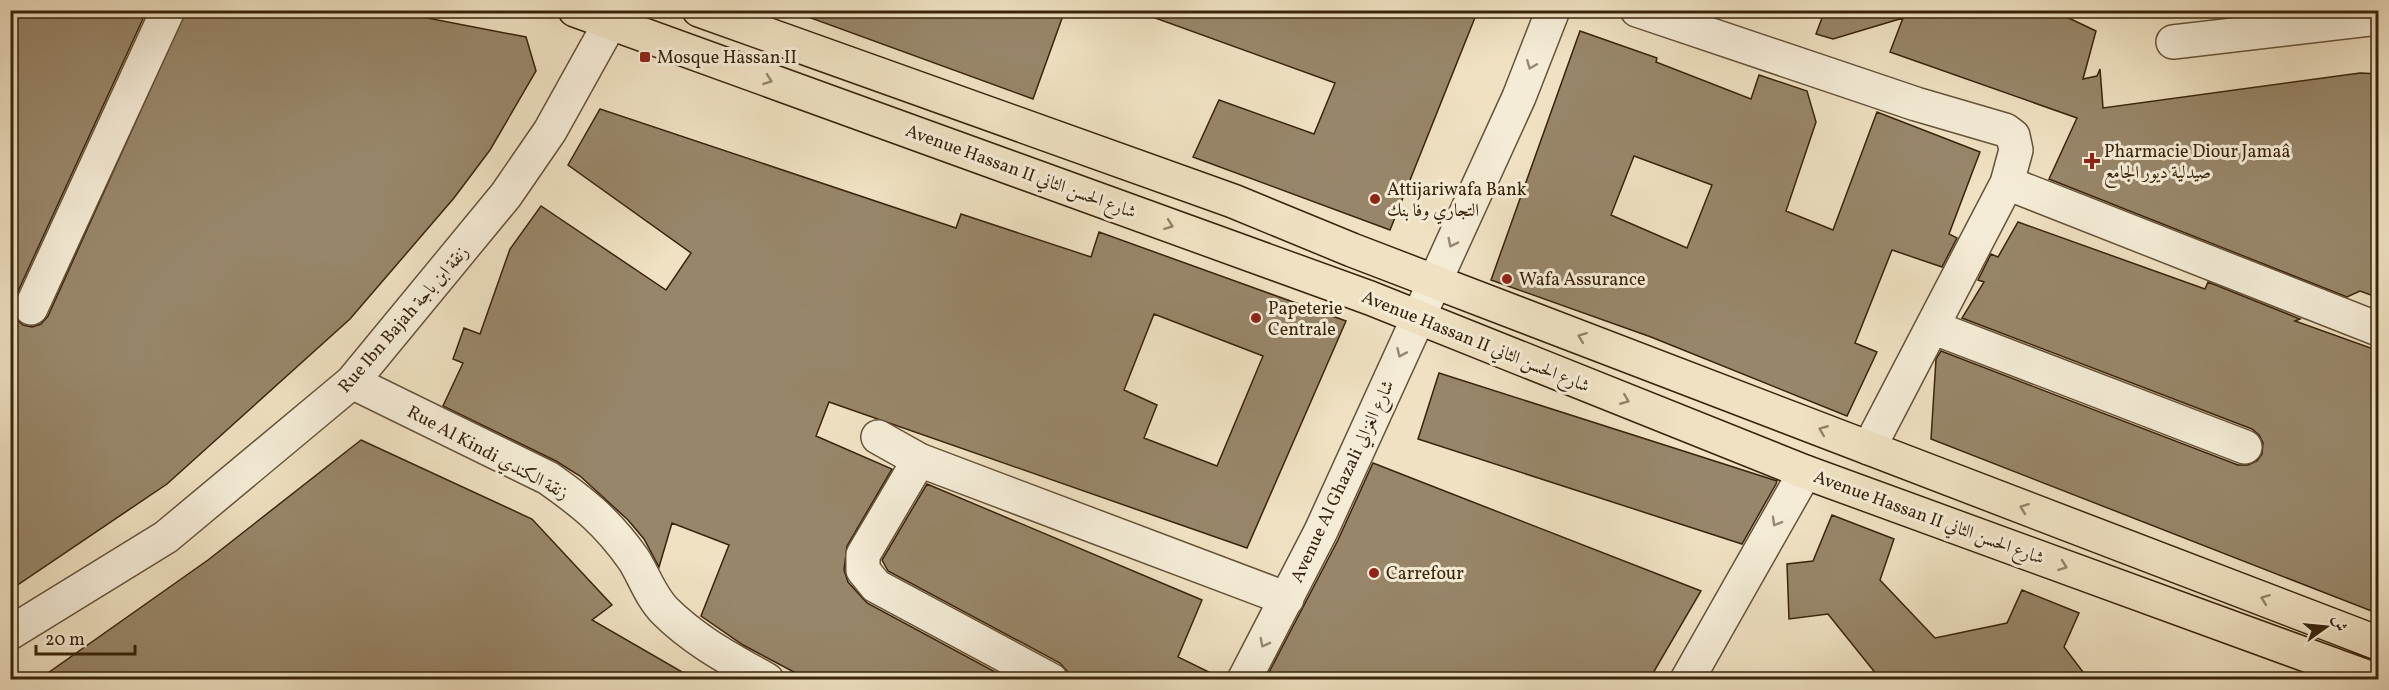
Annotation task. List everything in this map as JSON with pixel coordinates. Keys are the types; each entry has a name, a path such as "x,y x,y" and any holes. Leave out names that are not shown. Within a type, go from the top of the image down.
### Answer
{"main road":[{"name":"Avenue Hassan II شارع الحسن الثاني","path":"574,10 1417,316 1805,472 2375,680"},
{"path":"699,10 1233,201 2379,644"}],"street":[{"path":"31,308 168,10"},
{"name":"Avenue Al Ghazali شارع الغزالي","path":"1244,680 1321,531 1417,316 1519,97 1553,10"},
{"path":"1637,10 1916,104 2006,130 2013,136 2016,150 2007,183 1869,448"},
{"path":"2173,42 2379,18"},
{"name":"Rue Ibn Bajah زنقة ابن باجة","path":"10,633 166,537 352,382 506,195 550,131 610,23"},
{"path":"2007,183 2379,328"},
{"path":"1932,327 2244,447"},
{"name":"Rue Al Kindi زنقة الكندي","path":"352,382 548,478 575,496 605,522 635,562 662,609 705,646 767,680"},
{"path":"878,437 919,460 1287,598"},
{"path":"919,460 863,555 863,570 866,576 876,586 916,609 1051,680"},
{"path":"1687,680 1805,472"}],"building":[{"path":"10,10 147,10 14,300 12,309 15,318 23,325 32,327 41,324 48,316 186,10 386,10 526,37 536,71 490,150 454,198 350,319 167,484 10,590"},
{"path":"800,10 1065,10 1033,99 800,14"},
{"path":"1148,10 1478,10 1390,230 1193,157 1219,100 1314,134 1335,83 1147,15"},
{"path":"1825,10 1905,10 1905,14 1906,10 2052,10 2096,31 2083,79 2097,76 2100,69 2103,108 2360,73 2379,74 2379,298 2360,291 2347,297 2049,179 2077,118 1890,52 1903,18 1833,39 1816,34"},
{"path":"1580,31 1657,58 1656,62 1751,99 1759,75 1807,91 1816,122 1786,211 1833,230 1877,112 1980,152 1949,234 1957,238 1942,267 1892,250 1855,343 1877,352 1847,416 1651,337 1491,280","holes":["1634,156 1712,185 1687,248 1611,215"]},
{"path":"600,109 956,228 961,214 1091,257 1099,232 1346,321 1247,548 829,402 816,436 892,469 847,546 844,570 848,582 867,603 1010,680 809,680 743,645 701,616 729,545 672,523 659,567 644,539 628,520 580,476 556,461 443,406 463,363 453,359 464,328 480,334 510,249 541,206 666,290 691,253 568,165","holes":["1154,314 1263,356 1217,466 1144,438 1157,405 1124,390"]},
{"path":"2018,222 2205,289 2208,282 2300,319 2295,321 2379,351 2379,614 1931,439 1936,359 1941,351 2238,465 2248,465 2257,461 2262,454 2263,443 2252,429 1962,318 1984,282 1978,280 1991,254 1998,257"},
{"path":"1439,373 1777,481 1742,544 1418,439"},
{"path":"361,440 532,519 612,605 592,620 696,680 38,680 208,560"},
{"path":"1373,463 1701,591 1649,680 1265,680 1338,540"},
{"path":"927,484 1202,600 1178,657 1225,680 1070,680 1067,671 1060,663 888,571 882,560"},
{"path":"1832,515 1894,539 1880,580 1935,638 2007,623 2022,590 2079,613 2064,647 2089,680 1881,680 1828,614 1789,619 1787,564 1813,561"}],"place":[{"name":"Mosque Hassan II","path":"645,57"},
{"name":"Pharmacie Diour Jamaâ صيدلية ديور الجامع","path":"2092,161"},
{"name":"Attijariwafa Bank التجاري وفا بنك","path":"1375,199"},
{"name":"Wafa Assurance","path":"1507,279"},
{"name":"Papeterie Centrale","path":"1256,318"},
{"name":"Carrefour","path":"1374,573"}]}
